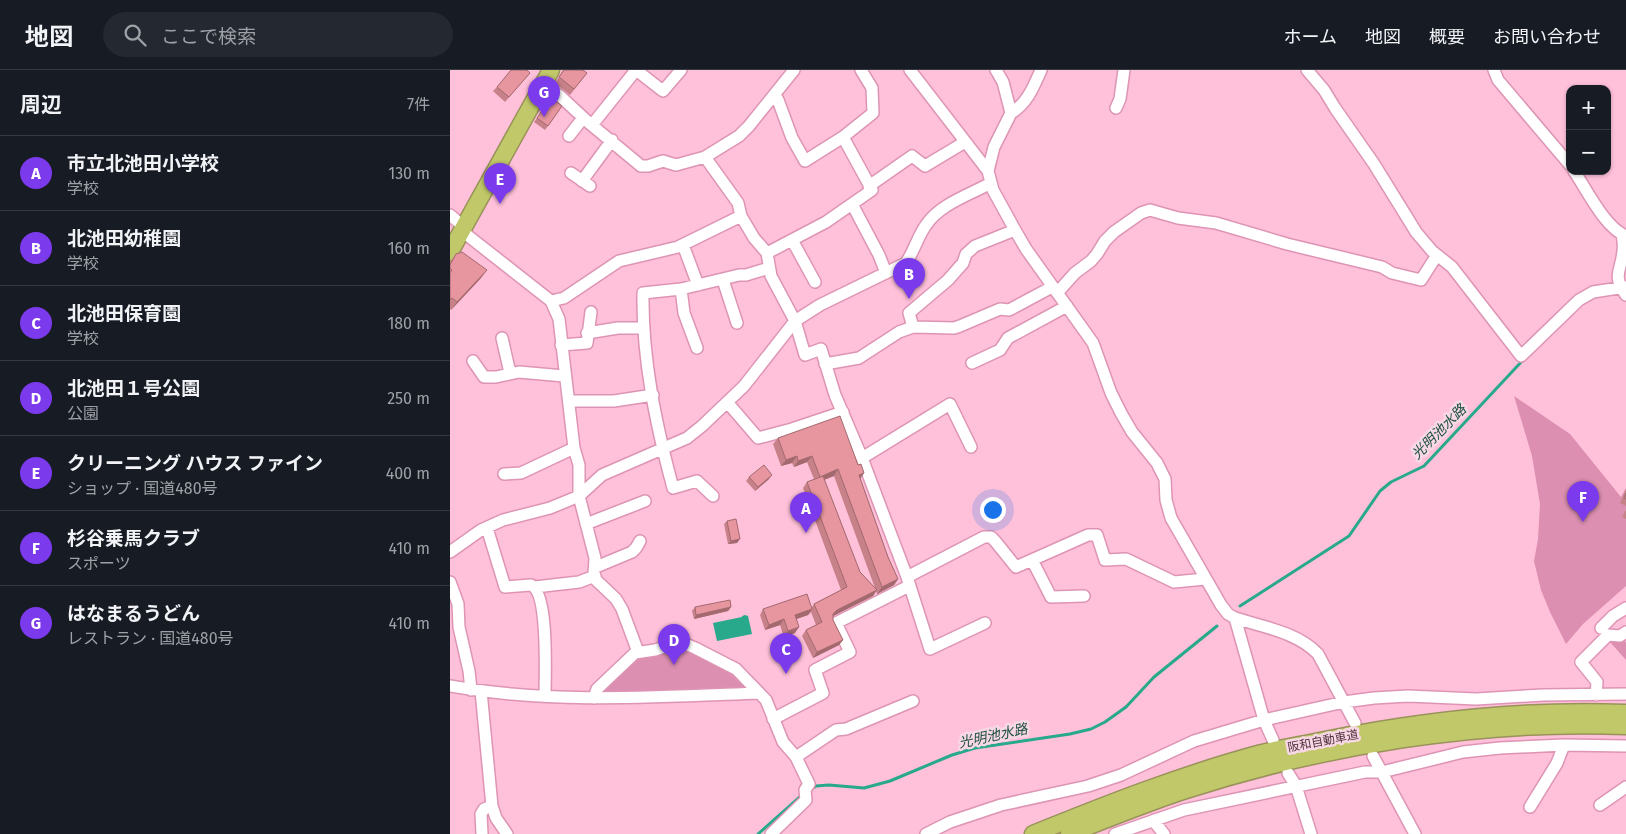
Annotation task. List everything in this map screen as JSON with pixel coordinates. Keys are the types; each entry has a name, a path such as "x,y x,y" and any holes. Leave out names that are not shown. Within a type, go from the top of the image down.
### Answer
{"highway":[{"path":"450,252 547,77"},
{"name":"阪和自動車道","path":"1034,834 1179,778 1260,754 1379,729 1488,716 1587,711 1626,712"},
{"name":"阪和自動車道","path":"1069,834 1182,791 1262,768 1380,743 1489,730 1586,725 1626,726"}],"street":[{"path":"569,136 588,121 636,70 663,91 680,70"},
{"path":"547,77 560,96 642,166 663,161 676,166 705,157 739,136 775,96 794,70"},
{"path":"775,96 792,138 805,161 843,137 873,113 872,88 861,70"},
{"path":"910,70 988,171 991,184 1014,230 1054,290 1093,343 1111,393 1121,413 1132,432 1157,463 1165,479 1166,500 1171,518 1220,605 1228,614 1235,618 1295,637 1310,646 1318,654 1354,723"},
{"path":"996,70 1003,82 1011,113"},
{"path":"988,171 994,147 1011,113 1018,109 1033,88 1041,70"},
{"path":"1116,108 1120,99 1124,70"},
{"path":"1307,70 1324,90 1374,164 1416,232 1423,241 1452,267 1521,356 1579,300 1593,292 1624,290 1618,270 1624,251 1624,235 1618,233 1606,220 1577,175"},
{"path":"1494,70 1498,80 1566,160"},
{"path":"767,254 826,222 872,190 843,137"},
{"path":"570,173 586,184 612,140"},
{"path":"869,186 912,156 925,166 965,142"},
{"path":"705,157 738,203 741,216 754,238 767,254 771,276 795,321 805,355 820,349 835,395 862,458 908,582 930,649 984,624"},
{"path":"450,552 503,520 550,508 579,496 602,474 687,438 744,386 795,321 820,305 906,263 924,227 940,210 991,184"},
{"path":"852,204 879,255 886,273"},
{"path":"825,364 859,358 899,332 913,328 960,326 1000,309 1009,310 1054,290 1091,261 1105,240 1114,232 1142,213 1150,210 1178,218 1224,225 1287,244 1382,267 1392,273 1421,280 1437,254"},
{"path":"450,215 464,227 467,235 551,301 559,319 564,376 569,401 574,448 580,465 579,496 595,558 596,580 616,599 622,608 638,652"},
{"path":"551,301 564,298 619,260 683,245 741,216"},
{"path":"913,328 909,313 948,280 963,263 966,254 975,246 1014,230"},
{"path":"792,240 815,282"},
{"path":"683,245 698,285"},
{"path":"713,496 697,481 673,488 662,448 646,361 642,328 643,294 681,289 769,268"},
{"path":"723,280 737,323"},
{"path":"681,289 684,313 697,348"},
{"path":"972,363 1000,350 1008,338 1067,306"},
{"path":"561,345 588,343 587,333 591,312"},
{"path":"587,333 618,328 642,328"},
{"path":"502,338 510,373"},
{"path":"473,361 484,377 496,377 519,372 564,376"},
{"path":"569,401 614,401 653,395"},
{"path":"727,402 758,438 843,412"},
{"path":"862,458 950,404 970,447"},
{"path":"504,474 521,473 574,448"},
{"path":"586,524 645,501"},
{"path":"487,528 505,587 579,582 595,571 632,552 640,541"},
{"path":"773,719 823,693 815,670 850,652 836,623 984,537 990,537 995,541 1016,567 1088,535 1097,535 1105,560 1126,559 1174,582 1205,579"},
{"path":"1032,560 1051,597 1084,596"},
{"path":"450,582 458,604 459,627 469,671 476,691 492,806 496,818 507,834"},
{"path":"535,586 538,591 544,620 546,696"},
{"path":"1596,694 1597,682 1581,662 1601,628 1613,616 1626,608"},
{"path":"1235,618 1264,720 1273,740"},
{"path":"1601,628 1620,636 1626,632"},
{"path":"594,698 597,689 638,652 655,650 672,644 688,645 736,669 766,700 783,742 796,757 808,784 805,795 771,834"},
{"path":"450,686 476,691 594,698 759,693"},
{"path":"927,834 950,822 1002,805 1088,786 1121,775 1194,741 1264,720 1344,702 1408,696 1476,699 1626,694"},
{"path":"796,757 836,730 846,729 913,701"},
{"path":"1530,807 1557,763 1564,745"},
{"path":"1116,834 1184,810 1365,772 1382,772 1462,752 1564,745 1626,746"},
{"path":"1373,756 1415,834"},
{"path":"1288,773 1296,786 1311,834"},
{"path":"1606,804 1626,787"},
{"path":"482,834 481,814 484,808 492,806"},
{"path":"1154,820 1164,834"}],"shaded area":[{"path":"1514,396 1570,434 1621,497 1626,488 1626,586 1583,624 1566,644 1541,590 1534,561 1538,539 1540,504 1532,456"},
{"path":"745,615 748,616 752,634 717,641 713,623"},
{"path":"1624,639 1626,643 1626,660 1610,642"},
{"path":"676,647 695,652 713,661 746,684 744,688 606,693 604,688 637,657"}],"building":[{"path":"511,70 527,70 530,73 509,97 497,87"},
{"path":"564,70 583,70 587,73 574,89 559,77"},
{"path":"551,98 562,106 548,126 537,118"},
{"path":"462,252 487,270 457,302 452,298 450,300 450,273 452,270 450,265 456,254"},
{"path":"840,416 858,465 861,464 864,473 859,475 888,557 898,579 882,587 838,469 820,477 812,456 798,461 797,456 786,460 778,438"},
{"path":"764,465 772,475 758,487 749,477"},
{"path":"823,476 860,572 877,590 837,610 833,614 833,620 843,640 817,652 806,630 822,622 814,604 847,587 807,482"},
{"path":"736,519 740,539 731,541 727,521"},
{"path":"807,594 812,609 795,615 799,627 788,631 784,619 769,625 763,609"},
{"path":"730,600 731,607 696,615 695,607"}],"waterway":[{"name":"光明池水路","path":"1240,606 1349,536 1380,491 1391,482 1424,466 1524,359"},
{"name":"光明池水路","path":"810,790 816,786 829,785 864,788 890,781 952,755 975,748 1070,734 1091,729 1105,722 1126,707 1154,677 1217,626"},
{"name":"光明池水路","path":"758,834 803,794"}],"place":[{"name":"はなまるうどん","path":"544,117"},
{"name":"クリーニング ハウス ファイン","path":"500,204"},
{"name":"北池田幼稚園","path":"909,299"},
{"name":"杉谷乗馬クラブ","path":"1583,522"},
{"name":"市立北池田小学校","path":"806,533"},
{"name":"北池田１号公園","path":"674,665"},
{"name":"北池田保育園","path":"786,674"}]}
